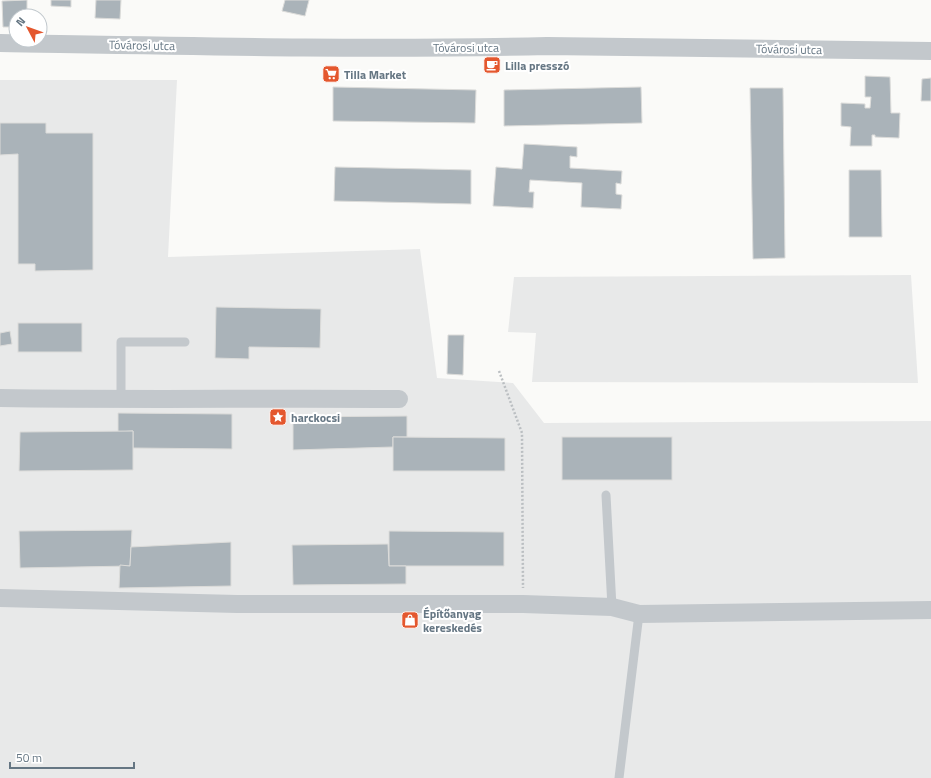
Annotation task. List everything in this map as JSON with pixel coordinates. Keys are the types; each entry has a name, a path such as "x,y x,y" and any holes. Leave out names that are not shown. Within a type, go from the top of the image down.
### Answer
{"street":[{"name":"Tóvárosi utca","path":"0,43 259,47 547,46 931,51"},
{"path":"0,398 121,400 246,398 399,399"},
{"path":"0,598 238,604 523,604 612,607 639,614 931,610"}],"lane":[{"path":"121,400 121,342 185,342"},
{"path":"606,495 612,607"},
{"path":"619,778 639,614"}],"path":[{"path":"499,371 522,433 523,604"}],"shaded area":[{"path":"0,80 177,80 168,257 420,249 437,378 513,383 544,423 931,421 931,778 0,778"},
{"path":"911,275 918,383 532,382 536,333 508,332 514,277"}],"building":[{"path":"27,0 27,8 8,8 8,27 3,27 2,1"},
{"path":"51,0 71,0 71,7 51,6"},
{"path":"96,0 121,0 120,19 95,18"},
{"path":"285,0 309,0 305,16 282,11"},
{"path":"865,76 890,77 891,113 900,113 899,138 875,137 875,135 872,135 872,146 850,146 851,127 841,126 841,103 865,104 865,108 870,108 871,97 865,97"},
{"path":"931,78 931,101 921,101 922,79"},
{"path":"333,87 476,90 475,123 333,121"},
{"path":"641,87 642,123 504,126 504,90"},
{"path":"750,88 783,88 785,258 753,259"},
{"path":"0,123 46,123 46,133 93,133 93,270 35,271 35,264 18,264 18,154 0,155"},
{"path":"524,144 577,147 577,157 570,156 570,168 622,171 621,184 616,183 616,194 622,195 621,209 581,207 582,183 530,180 529,192 534,192 533,208 493,206 496,167 522,169"},
{"path":"335,167 471,170 471,204 334,201"},
{"path":"849,170 881,170 882,237 849,237"},
{"path":"216,307 321,309 320,348 249,347 249,359 215,358"},
{"path":"18,323 82,323 82,352 18,352"},
{"path":"10,331 12,344 0,346 0,333"},
{"path":"448,335 464,335 463,375 447,374"},
{"path":"118,413 232,414 232,449 133,448 133,431 118,432"},
{"path":"407,416 407,437 393,437 393,447 293,450 293,417"},
{"path":"133,431 133,470 19,471 20,432"},
{"path":"393,437 505,438 505,471 393,471"},
{"path":"562,437 672,437 672,480 562,480"},
{"path":"132,530 130,566 20,568 19,531"},
{"path":"389,531 504,532 504,566 389,566"},
{"path":"231,542 231,586 119,588 120,565 130,566 131,547"},
{"path":"388,544 389,566 406,566 406,584 293,585 292,545"}],"place":[{"name":"Lilla presszó","path":"492,65"},
{"name":"Tilla Market","path":"331,74"},
{"name":"harckocsi","path":"278,417"},
{"name":"Építőanyag kereskedés","path":"410,620"}]}
